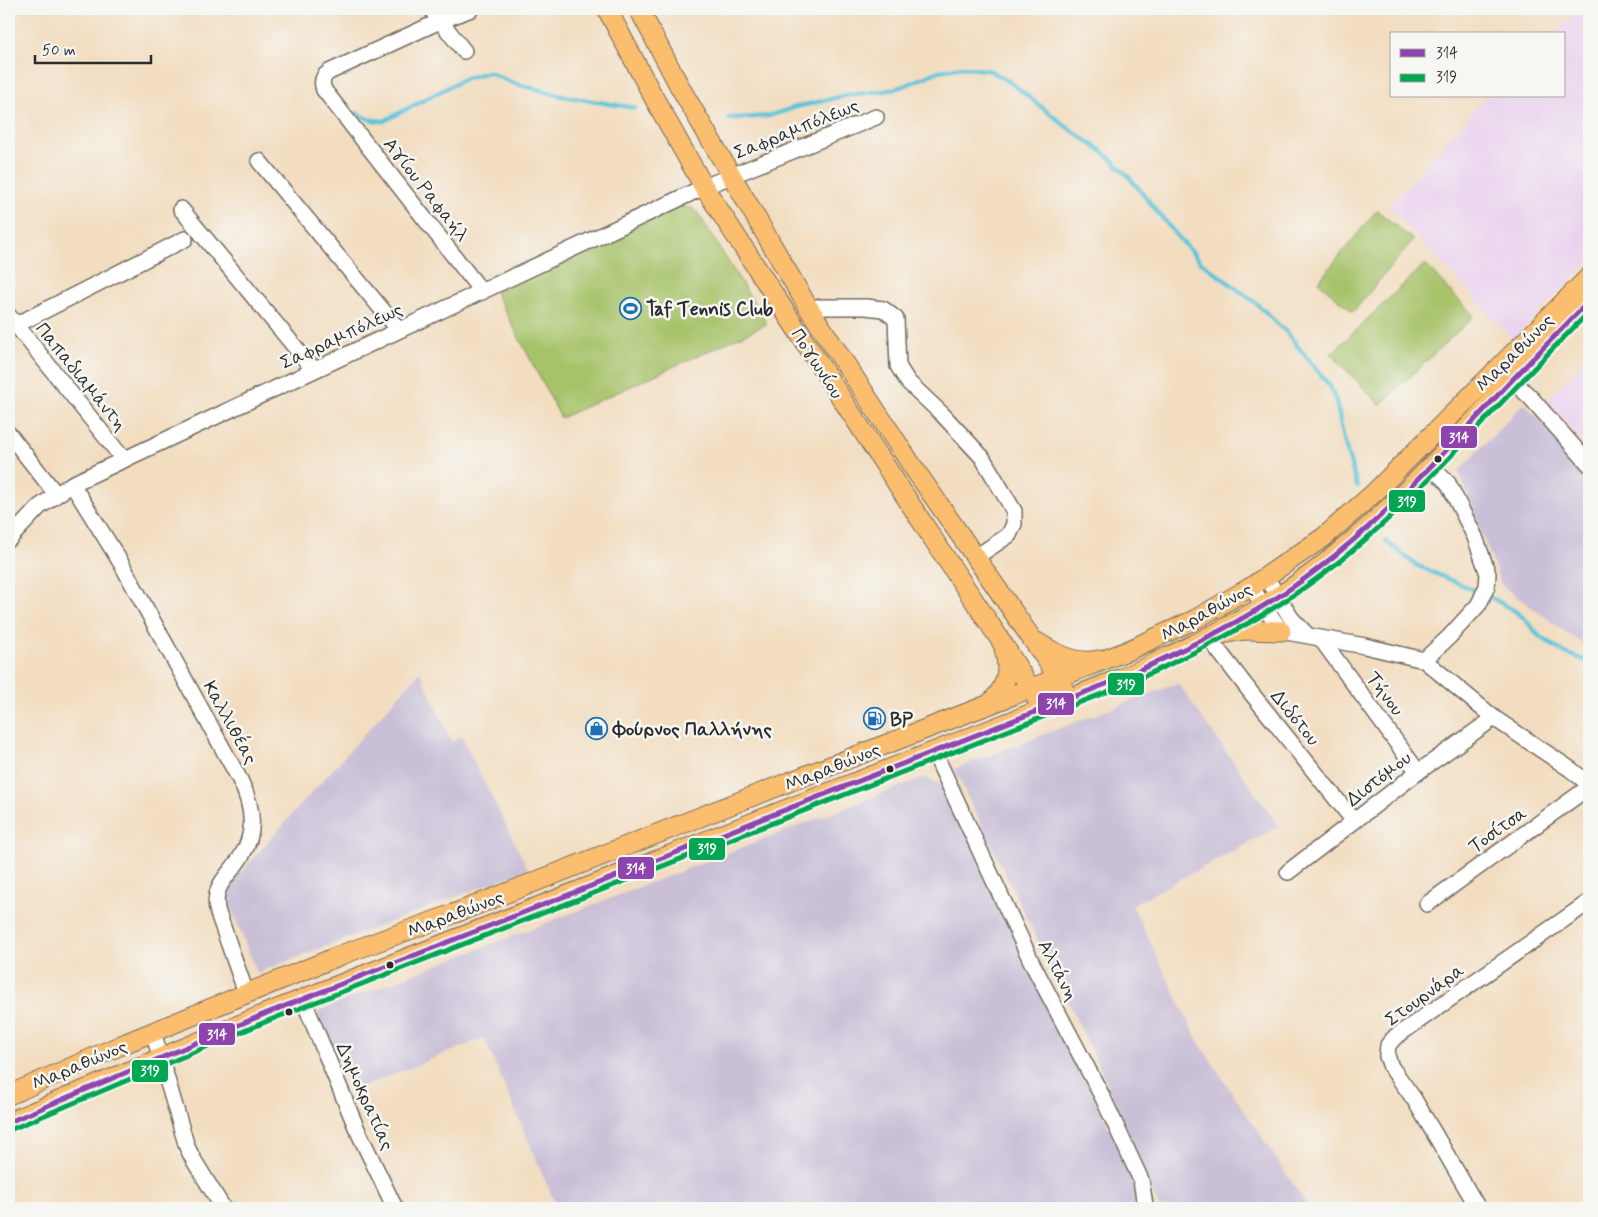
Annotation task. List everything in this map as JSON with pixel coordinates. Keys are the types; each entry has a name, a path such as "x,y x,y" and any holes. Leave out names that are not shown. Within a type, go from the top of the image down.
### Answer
{"main road":[{"name":"Πογωνίου","path":"607,9 704,187 1043,708"},
{"name":"Πογωνίου","path":"639,9 681,89 808,307 913,466 1058,679 1069,699"},
{"name":"Μαραθώνος","path":"9,1094 340,955 453,914 1058,679 1114,657 1196,619 1258,582 1324,537 1375,492 1589,277"},
{"name":"Μαραθώνος","path":"9,1122 161,1057 302,1000 1069,699 1159,662 1208,637 1270,601 1315,571 1352,542 1431,467 1512,380 1589,302"},
{"path":"1208,637 1244,630 1281,631"},
{"path":"1030,637 1056,653 1070,658 1093,661 1114,657"},
{"path":"987,705 997,697 1007,676 1006,656 1001,641"}],"street":[{"path":"430,9 464,51"},
{"path":"440,21 471,9"},
{"name":"Αγίου Ραφαήλ","path":"440,21 325,75 322,85 482,292"},
{"name":"Σαφραμπόλεως","path":"9,539 39,507 72,484 704,187 876,117"},
{"path":"259,161 399,330"},
{"path":"181,209 314,370"},
{"path":"12,321 184,240"},
{"path":"808,307 866,306 883,309 896,319 898,366 908,382 942,414 982,457 1014,511 1014,524 1009,535 976,557"},
{"name":"Παπαδιαμάντη","path":"12,321 124,460"},
{"path":"1512,380 1531,398 1589,464"},
{"path":"9,434 56,494"},
{"path":"1424,660 1449,637 1479,604 1487,586 1488,574 1475,537 1448,483 1431,467"},
{"name":"Καλλιθέας","path":"72,484 121,563 247,796 251,817 250,837 244,852 220,886 215,901 246,993"},
{"path":"1258,582 1270,601 1281,631 1365,646 1424,660 1494,718 1570,769 1589,786"},
{"name":"Τήνου","path":"1270,601 1314,637 1418,772"},
{"name":"Διδότου","path":"1208,637 1354,821"},
{"name":"Διστόμου","path":"1288,872 1418,772 1494,718"},
{"name":"Αλτάνη","path":"934,752 1033,965 1103,1098 1141,1180 1144,1207"},
{"name":"Τοσίτσα","path":"1427,904 1589,786"},
{"name":"Στουρνάρα","path":"1478,1208 1414,1099 1391,1067 1387,1056 1388,1044 1395,1037 1589,902"},
{"name":"Δημοκρατίας","path":"302,1000 356,1127 395,1208"},
{"path":"153,1032 187,1147 223,1208"}],"shaded area":[{"path":"1581,9 1589,9 1589,261 1513,339 1389,207 1485,98 1566,98 1566,32 1556,32"},
{"path":"1589,355 1589,450 1546,402"},
{"path":"1524,403 1589,472 1589,644 1582,644 1501,585 1459,471"},
{"path":"420,672 452,742 461,736 528,869 257,973 227,897 232,882"},
{"path":"1178,683 1279,827 1132,905 1198,1041 1309,1208 1159,1208 1102,1072 954,769"},
{"path":"925,777 946,788 1136,1184 1138,1203 1134,1208 557,1208 484,1038 352,1091 318,1011"}],"green space":[{"name":"Taf Tennis Club","path":"681,206 692,208 698,213 767,324 561,418 495,292"},
{"path":"1377,210 1413,240 1353,312 1318,282"},
{"path":"1425,264 1474,316 1380,405 1331,354"},
{"path":"1461,416 1463,417 1425,461 1382,501 1380,500"},
{"path":"1239,605 1243,611 1082,688 1070,687 1201,627"}],"waterway":[{"path":"728,118 769,116 796,107 848,95 885,91 904,86 939,71 963,67 991,71 1011,83 1067,127 1107,155 1129,177 1177,236 1202,263 1256,303 1286,332 1330,386 1336,401 1345,444 1357,486"},
{"path":"357,113 370,119 384,121 466,78 488,72 513,83 562,96 635,108"},
{"path":"1386,541 1416,565 1492,598 1515,611 1525,619 1538,635 1563,652 1589,662"}],"transit line":[{"name":"314","path":"9,1122 267,1013 1124,677 1174,654 1270,602 1315,571 1364,531 1432,465 1589,301"},
{"name":"319","path":"12,1129 270,1020 1127,684 1202,649 1274,608 1344,558 1437,471 1589,312"}],"place":[{"name":"Taf Tennis Club","path":"630,308"},
{"name":"BP","path":"874,719"},
{"name":"Φούρνος Παλλήνης","path":"597,728"}]}
